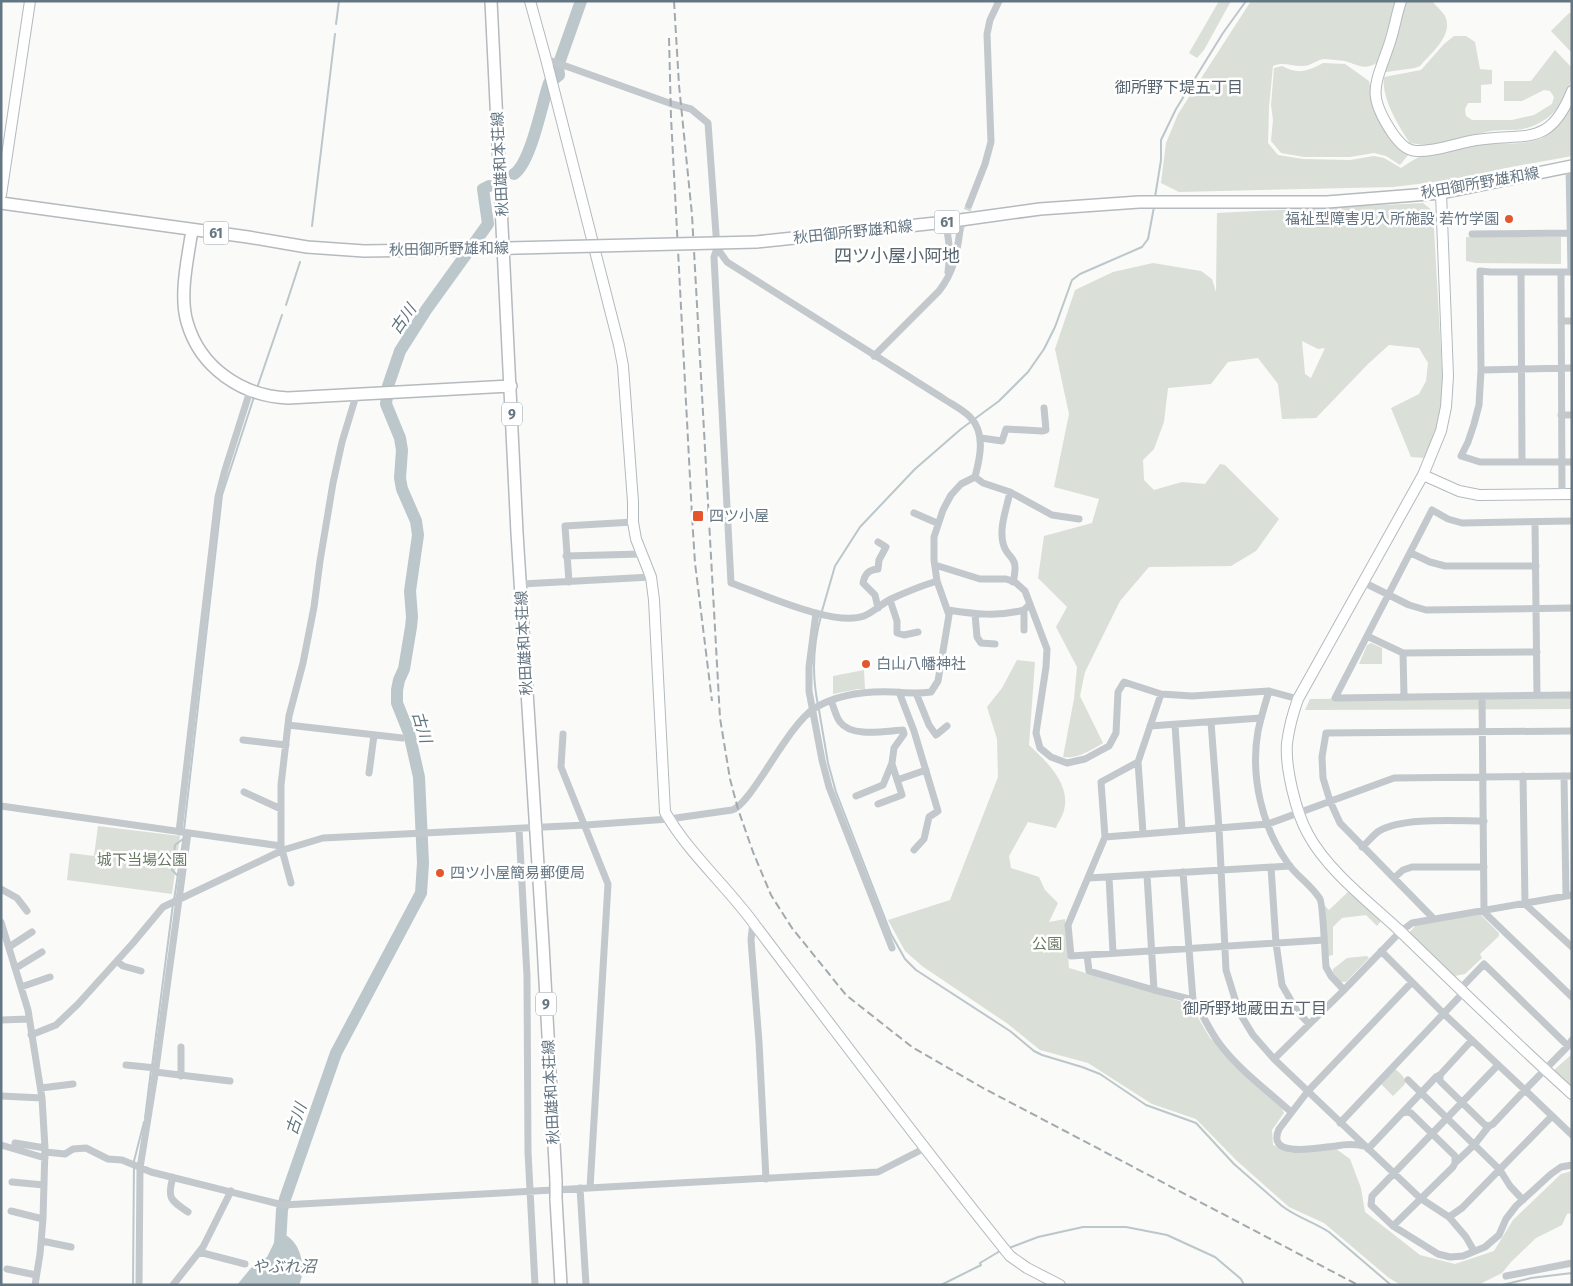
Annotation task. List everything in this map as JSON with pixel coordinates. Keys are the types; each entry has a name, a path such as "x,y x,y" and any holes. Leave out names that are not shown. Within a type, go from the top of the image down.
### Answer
{"main road":[{"name":"秋田雄和本荘線","path":"491,1 517,524 522,584 561,1285"},
{"name":"秋田御所野雄和線","path":"1,204 306,247 364,251 432,250 756,242 946,222 1040,209 1139,202 1327,202 1441,194 1570,166"},
{"name":"61","path":"192,230 186,273 185,302 187,322 206,359 235,384 253,392 288,398 356,396 511,386"}],"street":[{"path":"1,195 30,1"},
{"path":"530,1 550,60 550,75 621,359 633,502 632,522 641,554 651,577 665,812 676,830 753,921 925,1148 1010,1256 1027,1268 1060,1285"},
{"path":"969,205 983,170 991,142 987,34 990,20 999,1"},
{"path":"1401,1 1389,46 1377,76 1375,89 1378,106 1384,118 1401,144 1411,150 1431,150 1478,140 1528,137 1543,131 1556,122 1565,109 1572,92"},
{"path":"550,60 672,104 691,109 708,123 717,248 714,257 731,583 819,614 850,618 864,616 890,600 937,581"},
{"path":"1570,166 1571,272 1521,273 1480,270 1481,370 1478,413 1461,456 1480,462 1572,462"},
{"path":"1441,194 1447,337 1447,390 1441,431 1423,475 1298,699 1287,745 1290,778 1299,813 1308,834 1328,863 1461,992 1572,1094"},
{"path":"946,222 950,252 948,280"},
{"path":"874,356 948,280 956,259 960,230"},
{"path":"1472,234 1570,234"},
{"path":"717,248 727,262 941,397 973,420 981,438 975,477"},
{"path":"1423,475 1459,491 1479,495 1567,494 1562,462 1561,272"},
{"path":"1521,273 1522,462"},
{"path":"1561,321 1572,321"},
{"path":"1481,370 1572,368"},
{"path":"139,1285 136,1167 153,1069 176,901 218,497 225,470 253,392"},
{"path":"291,883 282,848 281,810 281,785 288,725 314,607 335,474 342,442 356,396"},
{"path":"981,438 1002,441 1006,429 1046,430 1044,408"},
{"path":"1561,415 1572,415"},
{"path":"975,477 983,483 1010,492 1052,515 1079,519"},
{"path":"32,1035 56,1025 117,961 163,907 282,848 323,838 586,825 670,819 738,809 756,786 785,740 814,709 831,701 867,692 931,692 938,681 949,615 937,581 934,536 951,495 961,484 975,477"},
{"path":"1010,492 1004,515 1002,541 1015,560 1016,571 1013,582"},
{"path":"1572,522 1462,523 1448,519 1432,510 1335,698 1572,695"},
{"path":"914,513 938,523"},
{"path":"568,582 565,526 632,522"},
{"path":"1535,522 1537,695"},
{"path":"878,542 886,547 879,560 878,569 871,570 864,575 863,583 875,595 878,608"},
{"path":"1411,553 1430,562 1446,566 1536,566"},
{"path":"566,556 641,554"},
{"path":"935,564 980,579 1006,579 1013,582 1025,591 1027,607 1024,630"},
{"path":"522,584 651,577"},
{"path":"1362,582 1410,605 1426,610 1572,608"},
{"path":"890,600 897,621 897,633 904,635 918,632"},
{"path":"1027,607 1047,649 1036,733 1040,748 1050,757 1067,763 1085,759 1110,746 1116,734 1118,692 1124,682 1160,694 1192,696 1269,691 1298,699"},
{"path":"948,610 975,614 1007,614 1027,607"},
{"path":"819,614 809,667 809,691 814,709 822,760 829,787 892,948"},
{"path":"975,614 977,637 981,643 995,644"},
{"path":"1367,636 1403,653 1536,652"},
{"path":"1403,653 1404,696"},
{"path":"1269,691 1261,718 1256,747 1256,777 1268,824 1277,846 1290,866 1321,900 1326,966 1331,976 1344,990"},
{"path":"899,692 912,725 938,810 929,817 924,839 914,850"},
{"path":"916,693 925,717 936,735 947,726"},
{"path":"1143,833 1138,762 1160,694"},
{"path":"1482,696 1484,910 1572,996"},
{"path":"831,701 839,722 854,732 903,730 912,725"},
{"path":"1150,726 1261,718"},
{"path":"1212,722 1226,970 1239,1012 1253,1035 1274,1059 1420,1198 1449,1217 1466,1237 1474,1251"},
{"path":"288,725 402,738"},
{"path":"1175,725 1182,830"},
{"path":"856,796 883,785 892,763 894,748 904,734 903,730"},
{"path":"1433,918 1340,823 1330,801 1323,778 1322,764 1326,732 1572,732"},
{"path":"563,734 561,767 586,825 608,884 590,1188"},
{"path":"369,773 374,735"},
{"path":"243,740 286,745"},
{"path":"1138,762 1101,782 1105,836 1068,925 1071,956 1324,940"},
{"path":"878,804 902,795 892,763"},
{"path":"897,780 926,770"},
{"path":"1524,776 1525,904 1572,947"},
{"path":"1105,836 1268,824 1394,778 1568,776 1569,896 1412,923 1400,932 1274,1059"},
{"path":"244,792 281,810"},
{"path":"1,806 282,848"},
{"path":"1362,847 1380,831 1396,825 1412,822 1484,821"},
{"path":"518,828 527,976 530,1192 535,1285"},
{"path":"1089,878 1290,866"},
{"path":"1271,867 1276,943 1282,985 1293,1005 1309,1024"},
{"path":"1394,878 1403,870 1412,867 1484,867"},
{"path":"1183,872 1193,1000 1218,1042 1232,1058 1291,1112"},
{"path":"1147,875 1154,990"},
{"path":"1109,877 1113,953"},
{"path":"1,889 17,898 27,912"},
{"path":"753,921 751,940 759,1042 766,1179"},
{"path":"1,923 30,1019 42,1098 45,1153 43,1219 42,1242 35,1285"},
{"path":"9,947 32,932"},
{"path":"1381,951 1443,1013 1572,1135"},
{"path":"16,968 42,952"},
{"path":"1087,955 1089,971 1193,1000"},
{"path":"117,961 124,966 141,971"},
{"path":"1340,1122 1443,1013 1484,964 1570,1043 1489,1126 1474,1145 1393,1226"},
{"path":"21,987 50,977"},
{"path":"1366,1147 1354,1144 1315,1150 1292,1150 1283,1147 1277,1142 1276,1135 1308,1091 1412,982"},
{"path":"1,1020 30,1019"},
{"path":"1366,1147 1440,1075 1472,1040"},
{"path":"181,1047 181,1076"},
{"path":"126,1065 181,1076 230,1081"},
{"path":"1498,1065 1372,1196 1370,1200 1371,1205 1393,1226 1438,1254 1450,1257 1463,1256 1485,1247 1500,1235 1506,1219 1523,1200 1551,1174 1561,1167 1572,1165"},
{"path":"1440,1075 1440,1081 1485,1125 1489,1126"},
{"path":"1408,1080 1500,1170 1510,1186 1523,1200"},
{"path":"41,1088 72,1084"},
{"path":"1,1096 42,1098"},
{"path":"1402,1113 1411,1113 1455,1156 1455,1162"},
{"path":"1449,1217 1462,1208 1552,1116"},
{"path":"15,1143 45,1153"},
{"path":"1,1145 45,1153 65,1154 73,1149 86,1148 108,1159 122,1160 136,1167 283,1205 878,1172 925,1148"},
{"path":"173,1177 170,1197 173,1202 188,1212"},
{"path":"12,1182 44,1185"},
{"path":"580,1188 586,1285"},
{"path":"174,1285 199,1252 231,1191"},
{"path":"11,1211 43,1219"},
{"path":"42,1242 70,1247"},
{"path":"199,1252 245,1264"},
{"path":"1506,1276 1572,1263"},
{"path":"7,1269 36,1275"}],"green space":[{"path":"1219,1 1231,1 1204,50 1197,58 1189,53"},
{"path":"1251,1 1396,1 1378,62 1373,65 1365,67 1345,61 1325,59 1306,66 1281,64 1273,66 1268,143 1278,155 1303,159 1350,160 1374,156 1384,158 1401,168 1417,158 1442,151 1482,145 1522,143 1542,138 1552,131 1560,121 1572,99 1572,156 1451,180 1393,187 1179,192 1161,183 1166,143 1178,114"},
{"path":"1405,1 1432,1 1445,16 1446,30 1440,43 1420,66 1386,72 1386,66"},
{"path":"1569,13 1572,13 1572,53 1551,31"},
{"path":"1454,36 1466,36 1475,42 1480,69 1492,70 1492,84 1481,85 1481,103 1468,103 1465,109 1466,116 1472,120 1512,120 1534,115 1552,104 1554,97 1550,91 1544,90 1522,101 1504,101 1504,81 1531,81 1555,50 1572,68 1571,79 1564,98 1551,115 1533,126 1523,129 1481,133 1442,144 1422,145 1410,143 1396,121 1388,103 1385,94 1384,77 1421,70 1444,44"},
{"path":"1323,63 1345,64 1369,81 1375,109 1409,154 1400,165 1386,156 1374,153 1350,157 1304,157 1281,153 1271,141 1274,68 1282,66 1288,69 1303,71"},
{"path":"1423,203 1433,211 1443,388 1438,429 1426,458 1411,457 1391,408 1419,394 1426,381 1428,363 1419,348 1389,345 1316,418 1282,419 1278,384 1258,358 1228,362 1211,384 1168,388 1164,422 1154,449 1143,460 1144,480 1154,490 1182,482 1205,484 1220,464 1225,465 1279,519 1256,551 1231,566 1149,567 1120,601 1085,672 1080,696 1103,743 1079,755 1063,757 1074,699 1077,667 1056,627 1067,607 1038,578 1044,536 1092,523 1099,499 1054,487 1069,414 1055,349 1075,290 1113,272 1153,263 1201,271 1212,279 1216,292 1217,213","holes":["1302,341 1318,349 1325,348 1311,378 1305,374"]},
{"path":"1466,237 1561,237 1561,264 1476,263 1466,261"},
{"path":"1371,643 1382,648 1382,664 1359,664 1367,645"},
{"name":"公園","path":"1017,660 1035,662 1029,745 1043,758 1055,774 1064,791 1065,800 1063,812 1056,828 1028,822 1009,856 1011,868 1039,877 1045,890 1058,903 1049,922 1065,919 1069,968 1190,1004 1210,1038 1279,1101 1284,1113 1272,1130 1273,1145 1291,1153 1336,1149 1350,1159 1361,1188 1365,1212 1420,1255 1455,1264 1494,1251 1513,1220 1561,1174 1572,1171 1572,1213 1567,1214 1562,1225 1536,1238 1502,1273 1478,1285 1401,1285 1389,1278 1324,1223 1289,1207 1236,1160 1196,1119 1152,1104 1088,1063 1040,1050 1008,1024 922,966 905,951 888,920 950,900 998,777 997,739 987,707 1002,688"},
{"path":"864,670 865,689 833,694 833,676"},
{"path":"1572,697 1572,709 1305,710 1310,699"},
{"name":"城下当場公園","path":"98,826 180,836 172,894 67,880 70,853 94,856"},
{"path":"1349,891 1381,921 1377,926 1366,915 1342,918 1333,927 1333,955 1328,956 1324,905 1329,910"},
{"path":"1480,914 1499,933 1499,936 1480,954 1482,958 1465,974 1455,976 1408,934 1416,925"},
{"path":"1367,956 1369,958 1346,982 1341,982 1333,973 1333,969 1347,958"},
{"path":"1572,1054 1572,1090 1553,1071"},
{"path":"1394,1068 1402,1075 1405,1084 1393,1096 1380,1083"}],"water":[{"name":"やぶれ沼","path":"283,1234 294,1243 301,1256 302,1271 299,1285 237,1285 251,1268 267,1257 274,1243"}],"waterway":[{"path":"336,24 339,1"},
{"name":"古川","path":"514,174 520,168 531,146 549,83 559,75 558,66 581,1"},
{"path":"1155,197 1161,160 1161,140 1176,109 1223,33 1246,1"},
{"path":"312,226 335,34"},
{"name":"古川","path":"266,1285 280,1244 282,1210 285,1199 336,1053 421,893 423,863 419,777 409,733 397,703 397,690 404,669 411,627 410,591 418,535 416,521 402,489 400,478 402,450 400,438 386,404 388,386 400,351 426,310 488,224 483,189 489,186"},
{"path":"822,611 835,566 860,527 915,469 961,429 999,401 1028,372 1044,349 1055,327 1072,280 1080,274 1142,247 1148,239 1154,207"},
{"path":"286,305 300,262"},
{"path":"257,388 282,315"},
{"path":"184,830 222,495 254,397"},
{"path":"818,705 814,660 821,616"},
{"path":"819,710 828,763 836,792 891,934 905,959 916,970 1010,1031 1034,1051 1100,1074 1146,1105 1196,1123 1234,1164 1282,1206 1329,1232 1391,1285"},
{"path":"174,900 184,835"},
{"path":"177,875 172,870 175,845 183,839"},
{"path":"152,1066 173,904"},
{"path":"145,1118 151,1070"},
{"path":"133,1285 134,1161 144,1122"},
{"path":"1009,1248 1038,1237 1083,1227 1126,1227 1167,1235 1215,1257 1241,1279 1244,1285"},
{"path":"941,1285 981,1265 980,1263 1000,1251"},
{"path":"1502,1285 1531,1278 1572,1273"}],"tunnel":[{"path":"960,230 969,205"}],"railway":[{"path":"674,1 679,85 692,215 720,718 730,779 738,809 771,895 792,928 846,995 912,1047 983,1088 1358,1285"},
{"path":"669,38 671,117 695,563 712,701"}],"place":[{"name":"福祉型障害児入所施設 若竹学園","path":"1509,219"},
{"name":"四ツ小屋","path":"698,516"},
{"name":"白山八幡神社","path":"866,664"},
{"name":"四ツ小屋簡易郵便局","path":"440,873"}],"district":[{"name":"御所野下堤五丁目","path":"1179,87"},
{"name":"四ツ小屋小阿地","path":"897,256"},
{"name":"御所野地蔵田五丁目","path":"1255,1008"}]}
